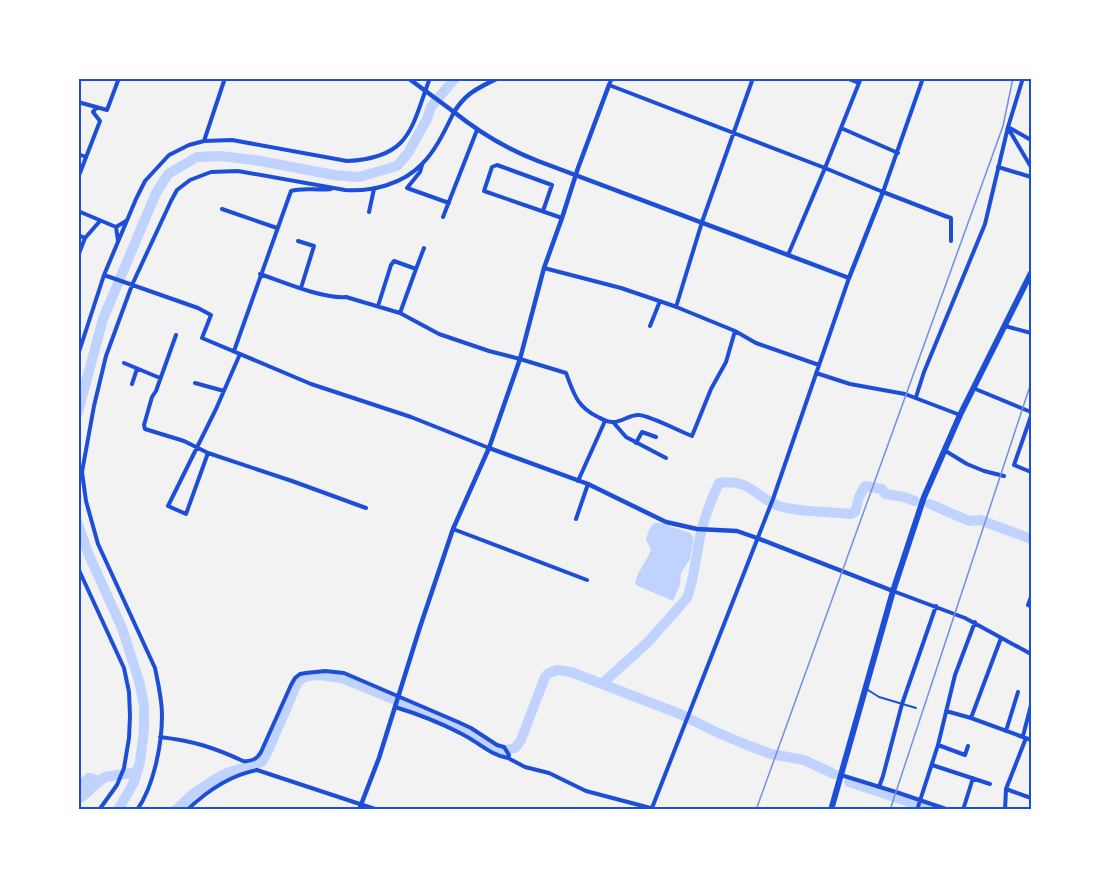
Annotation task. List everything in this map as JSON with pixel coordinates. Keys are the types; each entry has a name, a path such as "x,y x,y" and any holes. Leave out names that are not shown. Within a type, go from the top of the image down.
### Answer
{"highway":[{"path":"831,810 893,591 924,497 960,415 1031,273"}],"street":[{"path":"78,102 107,110 119,78"},
{"path":"204,141 225,78"},
{"path":"408,78 477,130 513,152 577,174 849,278"},
{"path":"78,355 118,242 145,181 169,155 189,145 204,141 232,140 332,159 364,160 379,157 399,144 408,134 427,92 430,78"},
{"path":"234,351 291,191 299,188 359,191 392,184 422,165 465,97 498,78"},
{"path":"360,807 379,758 453,529 489,448 520,359 544,268 612,78"},
{"path":"676,307 702,222 753,78"},
{"path":"788,255 860,80 846,78"},
{"path":"651,809 771,505 849,278 898,153 923,78"},
{"path":"916,398 924,372 985,224 1008,127 1023,78"},
{"path":"609,86 951,218 951,241"},
{"path":"78,178 100,121 93,112 96,108"},
{"path":"1008,127 1031,140"},
{"path":"1008,127 1031,167"},
{"path":"841,128 898,153"},
{"path":"443,217 477,130"},
{"path":"78,154 86,157"},
{"path":"422,165 420,172 407,188 449,203"},
{"path":"543,212 552,185 497,165 492,168 484,191 543,212 562,218"},
{"path":"998,167 1031,177"},
{"path":"137,810 153,776 160,737 162,714 155,668 98,544 86,501 82,472 106,356 131,285 171,201 177,190 190,180 211,172 238,171 335,189"},
{"path":"369,212 374,189"},
{"path":"222,209 277,228"},
{"path":"78,211 116,227"},
{"path":"78,256 85,238 101,220"},
{"path":"116,227 127,221"},
{"path":"116,227 118,242"},
{"path":"78,235 85,238"},
{"path":"298,241 314,246 301,288"},
{"path":"400,313 424,248"},
{"path":"378,306 394,261 416,269"},
{"path":"544,268 621,288 660,301 735,331 756,343 819,365"},
{"path":"260,274 301,288 338,298 346,297 400,313 439,334 566,373 580,405 589,413 605,421 613,422 637,415 692,436 711,388 726,362 735,331"},
{"path":"105,276 198,308 211,315 202,338 311,384 411,417 588,484 666,522 697,529 736,531 757,538 955,613 1031,654"},
{"path":"650,326 660,301"},
{"path":"1004,325 1031,333"},
{"path":"176,335 144,425 145,429 184,441 208,453 366,508"},
{"path":"208,453 186,514 168,506 240,354"},
{"path":"124,363 160,378"},
{"path":"132,384 137,369"},
{"path":"816,373 850,384 905,394 960,415"},
{"path":"195,383 224,391"},
{"path":"973,388 1031,414 1014,465 1031,472"},
{"path":"578,481 605,421"},
{"path":"613,422 626,437 666,458"},
{"path":"636,443 642,432 656,437"},
{"path":"944,450 967,464 1004,476"},
{"path":"576,519 588,484"},
{"path":"453,529 587,580"},
{"path":"78,568 124,668 129,692 129,738 124,768 117,785 99,810"},
{"path":"1031,597 1028,605 1031,606"},
{"path":"879,787 902,704 936,606"},
{"path":"924,810 917,809 938,745 956,675 975,622"},
{"path":"971,718 1001,638"},
{"path":"160,737 198,743 248,762 258,757 295,678 315,671 344,673 471,728 504,747 508,756 525,767 549,773 586,791 658,810"},
{"path":"865,689 879,697 916,708"},
{"path":"1006,731 1018,692"},
{"path":"1005,810 1006,789 1024,737 1031,705"},
{"path":"395,707 462,734 500,757 508,756"},
{"path":"946,711 1031,740"},
{"path":"938,745 965,755 968,746"},
{"path":"243,762 248,771"},
{"path":"932,765 990,784"},
{"path":"188,810 199,799 228,779 248,771 261,770 360,807 378,810"},
{"path":"841,775 949,810"},
{"path":"963,810 973,778"},
{"path":"1006,789 1031,798"}],"water":[{"path":"654,523 661,523 690,533 694,538 690,559 681,573 680,585 673,601 635,583 651,550 646,539"},
{"path":"87,773 103,777 93,794 78,805 78,781"}],"waterway":[{"path":"78,412 103,319 156,193 168,174 197,157 220,156 359,177 397,166 408,153 431,107 455,78"},
{"path":"603,683 648,642 687,598 700,537 719,483 738,483 771,503 806,511 850,514 855,512 865,486 882,489 885,494 915,501"},
{"path":"930,504 969,521 980,520 1031,539"},
{"path":"78,524 88,553 122,628 144,705 140,762 134,782 118,810"},
{"path":"176,810 193,794 217,778 262,762 298,681 307,676 320,675 342,678 457,725 501,751 515,748 521,740 545,677 557,670 571,672 680,714 742,743 771,754 804,760 834,774"},
{"path":"78,798 105,777 137,772"},
{"path":"849,782 934,810"}],"railway":[{"path":"756,810 1003,126 1013,78"},
{"path":"890,810 1031,383"}]}
